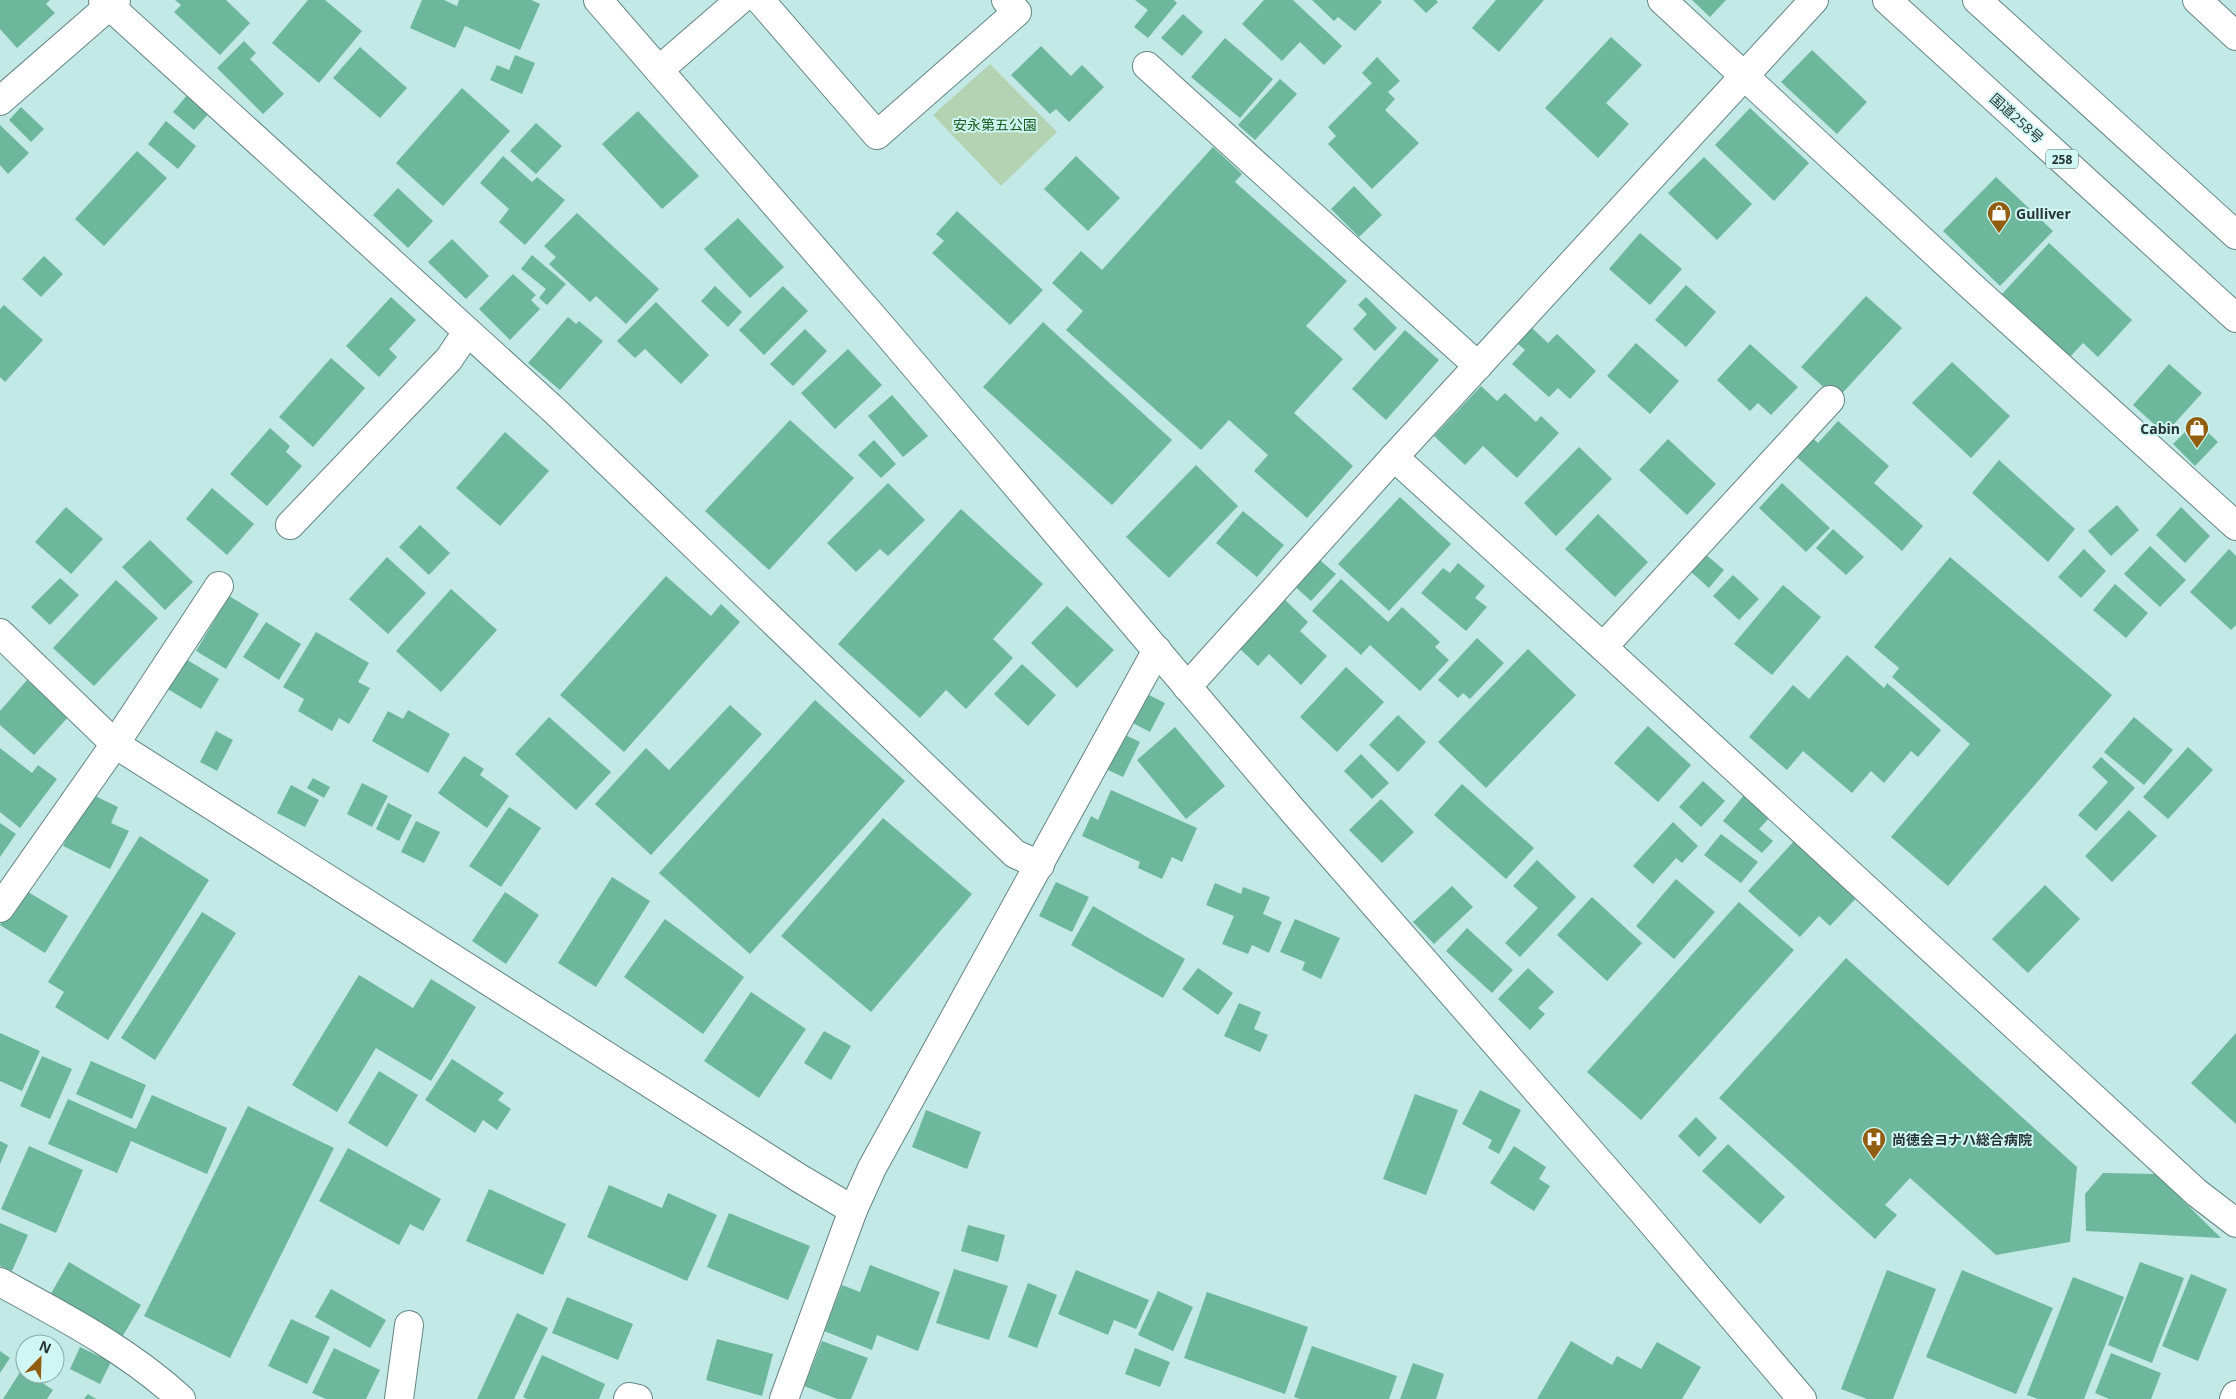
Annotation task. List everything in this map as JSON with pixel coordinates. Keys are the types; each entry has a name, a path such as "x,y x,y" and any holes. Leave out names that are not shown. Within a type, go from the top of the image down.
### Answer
{"main road":[{"path":"598,0 886,332 1187,687 1643,1212 1802,1399"},
{"path":"658,70 740,0"},
{"path":"760,0 877,135 1017,12 1006,0"},
{"path":"1662,0 1969,284 2236,526"},
{"path":"1187,687 1394,457 1814,0"},
{"name":"国道258号","path":"1887,0 2236,318"},
{"path":"1977,0 2236,235"},
{"path":"2197,0 2236,36"},
{"path":"0,101 109,2 556,412 1015,854 1040,865"},
{"path":"1147,66 1478,366"},
{"path":"290,525 449,359 467,332"},
{"path":"1603,647 1830,400"},
{"path":"1394,457 2197,1193 2236,1223"},
{"path":"0,908 115,744 219,586"},
{"path":"0,633 115,744 782,1168 853,1210"},
{"path":"784,1399 853,1210 872,1168 1157,650"},
{"path":"0,1282 98,1338 142,1367 181,1399"},
{"path":"401,1398 409,1325"},
{"path":"2234,1399 2236,1395"},
{"path":"628,1399 629,1397 638,1399"}],"green space":[{"name":"安永第五公園","path":"990,64 1057,132 1001,186 933,115"}],"building":[{"path":"0,0 50,0 46,4 55,13 17,48 0,29"},
{"path":"175,0 226,0 250,23 220,55 174,12 181,5"},
{"path":"308,0 325,0 362,31 319,83 272,43"},
{"path":"422,0 444,0 457,6 459,0 531,0 540,4 520,50 465,26 455,48 410,28"},
{"path":"1135,0 1174,0 1177,3 1148,38 1134,27 1148,10"},
{"path":"1264,0 1293,0 1342,46 1324,65 1300,42 1282,61 1242,24"},
{"path":"1312,0 1380,0 1382,2 1355,31 1338,17 1334,21"},
{"path":"1413,0 1436,0 1438,2 1426,13"},
{"path":"1496,0 1544,0 1499,52 1472,28"},
{"path":"1692,0 1726,0 1710,17"},
{"path":"1183,14 1203,32 1182,56 1161,38"},
{"path":"1611,37 1642,65 1606,103 1629,124 1598,158 1545,108"},
{"path":"1225,38 1273,79 1240,118 1191,77"},
{"path":"244,41 256,53 250,59 284,94 263,114 217,68"},
{"path":"1041,46 1071,76 1082,65 1104,87 1069,122 1056,109 1050,114 1011,75"},
{"path":"360,47 407,88 380,118 333,78"},
{"path":"1812,50 1867,102 1837,134 1781,82"},
{"path":"515,55 535,63 522,94 490,80 497,65 509,70"},
{"path":"1377,57 1400,81 1388,92 1395,99 1385,110 1419,143 1372,189 1328,144 1336,136 1328,127 1372,83 1362,73"},
{"path":"1280,79 1297,94 1255,140 1238,125"},
{"path":"462,88 510,131 443,206 396,163"},
{"path":"188,94 210,112 194,130 173,112"},
{"path":"21,107 44,129 31,142 9,120"},
{"path":"1750,108 1809,163 1774,201 1715,145"},
{"path":"638,111 699,176 662,209 602,144"},
{"path":"166,121 196,146 178,169 148,144"},
{"path":"536,123 562,146 536,174 510,151"},
{"path":"0,125 29,153 8,174 0,165"},
{"path":"1213,147 1242,174 1235,182 1347,281 1306,326 1343,359 1294,413 1353,466 1307,518 1254,471 1268,455 1229,420 1201,450 1066,330 1083,311 1052,283 1081,251 1102,270"},
{"path":"137,151 167,178 104,246 75,219"},
{"path":"503,156 532,182 537,177 565,200 525,245 499,222 509,209 480,183"},
{"path":"1076,156 1120,198 1088,231 1044,189"},
{"path":"1704,157 1752,204 1717,240 1668,193"},
{"path":"1996,177 2053,231 2000,286 1943,231"},
{"path":"1354,186 1382,215 1359,237 1331,209"},
{"path":"398,188 433,221 408,248 373,215"},
{"path":"957,211 1043,290 1010,325 932,253 944,241 936,234"},
{"path":"577,213 659,289 626,324 596,296 590,302 549,264 556,257 544,246"},
{"path":"738,218 784,267 750,298 704,249"},
{"path":"1640,233 1682,269 1650,305 1609,269"},
{"path":"452,239 489,276 466,299 428,262"},
{"path":"2049,243 2132,320 2098,357 2083,343 2070,357 2002,294"},
{"path":"532,255 566,284 547,305 539,298 546,289 521,269"},
{"path":"44,256 63,274 41,297 22,279"},
{"path":"513,274 536,295 531,300 540,309 510,340 479,309"},
{"path":"1686,285 1716,312 1686,347 1655,320"},
{"path":"715,286 742,312 728,327 701,301"},
{"path":"783,286 808,311 764,355 739,330"},
{"path":"1866,296 1902,328 1837,399 1801,367"},
{"path":"391,297 416,320 389,349 397,357 379,377 346,346"},
{"path":"1366,297 1397,328 1375,351 1353,329 1367,314 1358,305"},
{"path":"656,302 709,355 681,384 645,349 635,358 617,341"},
{"path":"4,305 43,340 5,382 0,377 0,309"},
{"path":"568,317 576,324 579,321 603,341 560,390 528,363"},
{"path":"1043,322 1172,440 1112,505 983,387"},
{"path":"1532,328 1548,343 1557,334 1596,371 1570,399 1558,388 1549,397 1512,364 1525,350 1518,344"},
{"path":"805,329 827,351 793,386 770,364"},
{"path":"1405,330 1439,360 1386,420 1352,389"},
{"path":"1636,343 1679,381 1650,414 1607,376"},
{"path":"1750,344 1798,387 1771,415 1758,403 1750,411 1717,380"},
{"path":"848,349 882,385 835,429 801,393"},
{"path":"331,358 365,388 313,447 279,417"},
{"path":"1952,362 2010,416 1971,458 1912,403"},
{"path":"2169,364 2202,393 2165,434 2133,405"},
{"path":"1481,386 1497,401 1505,393 1536,422 1541,416 1559,433 1517,478 1483,446 1465,465 1434,436"},
{"path":"892,395 928,436 903,457 868,416"},
{"path":"790,420 854,478 769,570 705,511"},
{"path":"1838,421 1889,466 1874,483 1923,526 1902,551 1790,451 1807,433 1818,443"},
{"path":"2196,421 2218,442 2195,466 2173,444"},
{"path":"270,428 290,446 286,452 302,466 267,506 230,474"},
{"path":"505,432 549,471 500,526 456,488"},
{"path":"1668,439 1716,484 1687,515 1639,470"},
{"path":"874,440 896,464 881,478 858,455"},
{"path":"1579,447 1612,479 1556,536 1524,503"},
{"path":"1999,460 2075,529 2048,562 1972,493"},
{"path":"1196,465 1238,506 1169,578 1126,537"},
{"path":"888,483 925,520 888,556 880,549 856,572 827,543"},
{"path":"1782,483 1830,528 1806,552 1759,508"},
{"path":"212,488 254,524 227,555 186,519"},
{"path":"1400,497 1451,544 1389,611 1338,564"},
{"path":"2117,505 2139,530 2111,556 2088,531"},
{"path":"66,507 103,539 71,574 35,542"},
{"path":"2181,507 2210,536 2185,563 2156,535"},
{"path":"961,509 1043,584 993,639 1013,658 966,709 946,690 920,718 838,644"},
{"path":"1243,511 1284,545 1257,577 1216,543"},
{"path":"1598,514 1648,562 1615,597 1565,549"},
{"path":"420,525 450,553 429,575 399,547"},
{"path":"1833,529 1864,557 1846,575 1816,548"},
{"path":"150,540 193,582 165,610 122,567"},
{"path":"2150,546 2186,580 2160,607 2124,574"},
{"path":"2084,549 2106,571 2081,598 2058,577"},
{"path":"2229,549 2236,556 2236,625 2231,630 2190,592"},
{"path":"1704,553 1724,570 1709,588 1689,570"},
{"path":"1315,556 1336,574 1311,601 1291,583"},
{"path":"387,557 426,593 388,634 349,599"},
{"path":"1950,557 2112,695 1948,886 1891,837 1970,744 1892,677 1899,668 1874,647"},
{"path":"1458,563 1485,586 1475,598 1487,607 1466,631 1421,593 1443,568 1450,573"},
{"path":"1733,575 1759,599 1739,620 1713,596"},
{"path":"666,576 711,616 721,604 740,622 624,752 560,695"},
{"path":"60,578 79,595 50,625 31,607"},
{"path":"1341,579 1388,622 1402,607 1440,642 1435,647 1449,660 1420,691 1370,645 1361,655 1312,611"},
{"path":"116,580 158,618 94,686 53,648"},
{"path":"2115,584 2148,613 2126,638 2093,610"},
{"path":"1783,585 1821,617 1772,675 1734,644"},
{"path":"451,589 497,630 441,692 396,651"},
{"path":"229,596 259,614 226,669 196,651"},
{"path":"1281,596 1308,622 1300,631 1327,656 1301,685 1269,654 1258,666 1236,645"},
{"path":"1067,606 1114,650 1077,688 1031,643"},
{"path":"266,622 301,644 279,680 243,657"},
{"path":"316,632 369,663 358,682 370,688 349,724 339,718 332,731 298,711 304,699 283,687"},
{"path":"1477,638 1504,663 1470,699 1463,693 1458,698 1438,680"},
{"path":"1528,649 1576,695 1486,788 1438,742"},
{"path":"1847,655 1884,688 1887,683 1941,730 1918,757 1911,751 1884,783 1871,771 1852,793 1803,751 1787,770 1749,737 1793,685 1809,699"},
{"path":"184,658 219,679 201,709 166,688"},
{"path":"1022,664 1056,695 1028,726 994,694"},
{"path":"1346,667 1384,702 1337,752 1300,717"},
{"path":"27,680 69,716 34,755 0,725 0,711"},
{"path":"1145,693 1165,703 1150,732 1131,722"},
{"path":"815,700 905,781 750,954 659,873"},
{"path":"730,705 762,734 651,855 595,804 646,748 669,770"},
{"path":"408,710 450,734 428,773 372,741 388,711 403,719"},
{"path":"1398,715 1426,742 1398,772 1369,745"},
{"path":"549,717 611,772 576,810 515,754"},
{"path":"2134,717 2173,750 2144,785 2104,752"},
{"path":"1648,726 1691,765 1658,802 1614,763"},
{"path":"1175,727 1225,786 1186,819 1137,760"},
{"path":"216,731 233,740 217,771 200,762"},
{"path":"1121,733 1140,742 1123,777 1104,768"},
{"path":"2188,747 2213,770 2168,819 2143,797"},
{"path":"0,748 32,773 38,765 57,779 20,828 0,812"},
{"path":"1361,754 1389,783 1372,799 1344,771"},
{"path":"464,756 484,769 480,775 509,796 487,828 438,793"},
{"path":"2101,757 2135,788 2096,831 2078,815 2108,782 2092,767"},
{"path":"313,778 330,787 324,798 307,788"},
{"path":"1703,781 1725,801 1701,827 1679,807"},
{"path":"362,783 388,796 372,827 347,814"},
{"path":"1462,784 1534,848 1506,879 1434,815"},
{"path":"291,785 319,800 305,827 277,813"},
{"path":"1111,790 1197,828 1182,862 1172,857 1162,879 1138,868 1140,862 1082,836 1091,816 1098,820"},
{"path":"89,793 118,807 111,823 129,831 110,869 63,846"},
{"path":"1744,795 1770,817 1759,829 1773,841 1762,853 1723,821"},
{"path":"1381,799 1414,832 1382,863 1349,830"},
{"path":"388,803 412,815 399,841 376,829"},
{"path":"509,807 541,828 501,887 469,866"},
{"path":"2129,810 2157,836 2112,882 2085,856"},
{"path":"883,818 972,894 871,1012 781,936"},
{"path":"416,821 440,832 424,863 401,852"},
{"path":"1673,822 1698,846 1682,863 1676,858 1653,884 1633,866"},
{"path":"0,823 16,834 0,857"},
{"path":"1721,834 1758,862 1741,883 1704,855"},
{"path":"140,836 209,880 108,1040 55,1007 64,992 48,982"},
{"path":"1797,838 1859,895 1830,926 1819,916 1800,937 1748,891"},
{"path":"1537,860 1576,897 1520,957 1505,943 1538,908 1513,886"},
{"path":"612,877 650,901 596,987 558,963"},
{"path":"1676,879 1715,912 1674,959 1636,926"},
{"path":"1056,882 1089,897 1072,932 1039,916"},
{"path":"1215,883 1241,894 1243,887 1270,897 1263,914 1282,922 1269,953 1252,945 1248,954 1222,944 1234,916 1206,905"},
{"path":"2045,885 2080,919 2028,973 1992,939"},
{"path":"1452,886 1473,907 1434,944 1413,922"},
{"path":"23,889 68,916 45,953 0,925"},
{"path":"505,892 539,915 506,964 472,941"},
{"path":"1592,897 1642,943 1607,981 1557,935"},
{"path":"1739,902 1794,950 1641,1120 1587,1072"},
{"path":"1093,906 1185,959 1163,998 1071,945"},
{"path":"202,912 236,933 155,1060 121,1038"},
{"path":"665,919 744,977 703,1034 624,977"},
{"path":"1295,919 1340,938 1321,979 1302,970 1305,962 1280,952"},
{"path":"1467,928 1513,970 1492,993 1446,951"},
{"path":"1846,958 2077,1167 2070,1242 1996,1255 1910,1178 1885,1205 1897,1215 1875,1239 1719,1098"},
{"path":"1198,968 1233,993 1218,1015 1182,989"},
{"path":"1528,968 1554,992 1538,1008 1545,1014 1530,1030 1498,999"},
{"path":"359,975 413,1008 431,979 476,1007 431,1081 376,1048 337,1112 292,1085"},
{"path":"751,992 806,1029 759,1098 704,1061"},
{"path":"1239,1003 1261,1012 1254,1029 1268,1035 1260,1052 1224,1036"},
{"path":"824,1031 851,1046 831,1080 804,1063"},
{"path":"0,1033 40,1051 22,1091 0,1081"},
{"path":"2236,1033 2236,1124 2191,1083"},
{"path":"42,1056 72,1069 50,1119 20,1106"},
{"path":"452,1059 504,1093 498,1100 511,1109 497,1130 483,1120 475,1133 425,1100"},
{"path":"91,1061 146,1085 132,1119 76,1094"},
{"path":"379,1071 418,1095 387,1147 348,1123"},
{"path":"1480,1090 1521,1110 1499,1154 1488,1148 1492,1140 1462,1124"},
{"path":"1415,1094 1458,1110 1426,1195 1383,1179"},
{"path":"152,1095 227,1128 207,1174 131,1141 117,1173 48,1144 68,1099 136,1129"},
{"path":"248,1106 334,1148 230,1358 144,1316"},
{"path":"926,1110 981,1132 967,1169 912,1147"},
{"path":"1696,1117 1717,1138 1699,1157 1678,1136"},
{"path":"0,1141 8,1145 0,1164"},
{"path":"1728,1144 1785,1197 1760,1224 1702,1171"},
{"path":"29,1146 83,1170 56,1233 1,1209"},
{"path":"1514,1146 1546,1167 1539,1179 1550,1186 1534,1211 1490,1183"},
{"path":"348,1148 441,1199 423,1231 410,1224 399,1245 319,1201"},
{"path":"2103,1173 2156,1174 2221,1238 2086,1231 2085,1194"},
{"path":"609,1185 662,1208 668,1193 717,1215 687,1281 587,1237"},
{"path":"489,1189 566,1224 543,1275 466,1241"},
{"path":"729,1213 810,1246 788,1300 707,1267"},
{"path":"0,1223 28,1235 12,1271 0,1266"},
{"path":"968,1225 1005,1235 998,1262 961,1251"},
{"path":"69,1262 141,1305 121,1339 49,1297"},
{"path":"2140,1262 2184,1278 2152,1363 2108,1345"},
{"path":"870,1265 940,1292 918,1351 877,1335 872,1350 824,1331 842,1285 860,1292"},
{"path":"954,1269 1008,1286 989,1340 936,1323"},
{"path":"1076,1270 1149,1300 1136,1329 1114,1320 1108,1335 1058,1314"},
{"path":"1887,1270 1936,1289 1893,1399 1867,1399 1841,1389"},
{"path":"1962,1270 2053,1308 2016,1394 1926,1357"},
{"path":"2191,1274 2227,1289 2198,1361 2162,1346"},
{"path":"2073,1277 2124,1297 2084,1399 2038,1399 2027,1395"},
{"path":"1028,1283 1057,1295 1037,1348 1008,1337"},
{"path":"331,1289 386,1320 370,1348 315,1317"},
{"path":"1158,1291 1193,1307 1173,1351 1138,1335"},
{"path":"1207,1292 1308,1327 1285,1394 1184,1358"},
{"path":"567,1297 633,1324 618,1360 552,1333"},
{"path":"517,1313 548,1328 514,1399 477,1399"},
{"path":"291,1319 330,1337 307,1384 268,1366"},
{"path":"717,1339 773,1354 762,1396 706,1380"},
{"path":"822,1341 868,1358 851,1399 837,1399 804,1386"},
{"path":"1571,1341 1612,1365 1617,1356 1641,1369 1657,1342 1701,1367 1682,1399 1537,1399"},
{"path":"1312,1346 1397,1376 1389,1399 1300,1399 1294,1397"},
{"path":"80,1347 111,1362 100,1384 70,1369"},
{"path":"334,1348 380,1370 366,1399 326,1399 312,1393"},
{"path":"1135,1348 1170,1362 1160,1387 1125,1374"},
{"path":"0,1351 10,1358 0,1373"},
{"path":"2111,1353 2161,1373 2151,1399 2109,1399 2095,1393"},
{"path":"542,1355 605,1384 599,1399 527,1399 523,1397"},
{"path":"1413,1363 1444,1374 1436,1399 1400,1399"},
{"path":"15,1380 15,1384 44,1384 53,1390 47,1399 3,1399"},
{"path":"88,1394 96,1399 84,1399"}],"place":[{"name":"Gulliver","path":"1999,234"},
{"name":"Cabin","path":"2197,449"},
{"name":"尚徳会ヨナハ総合病院","path":"1874,1160"}]}
